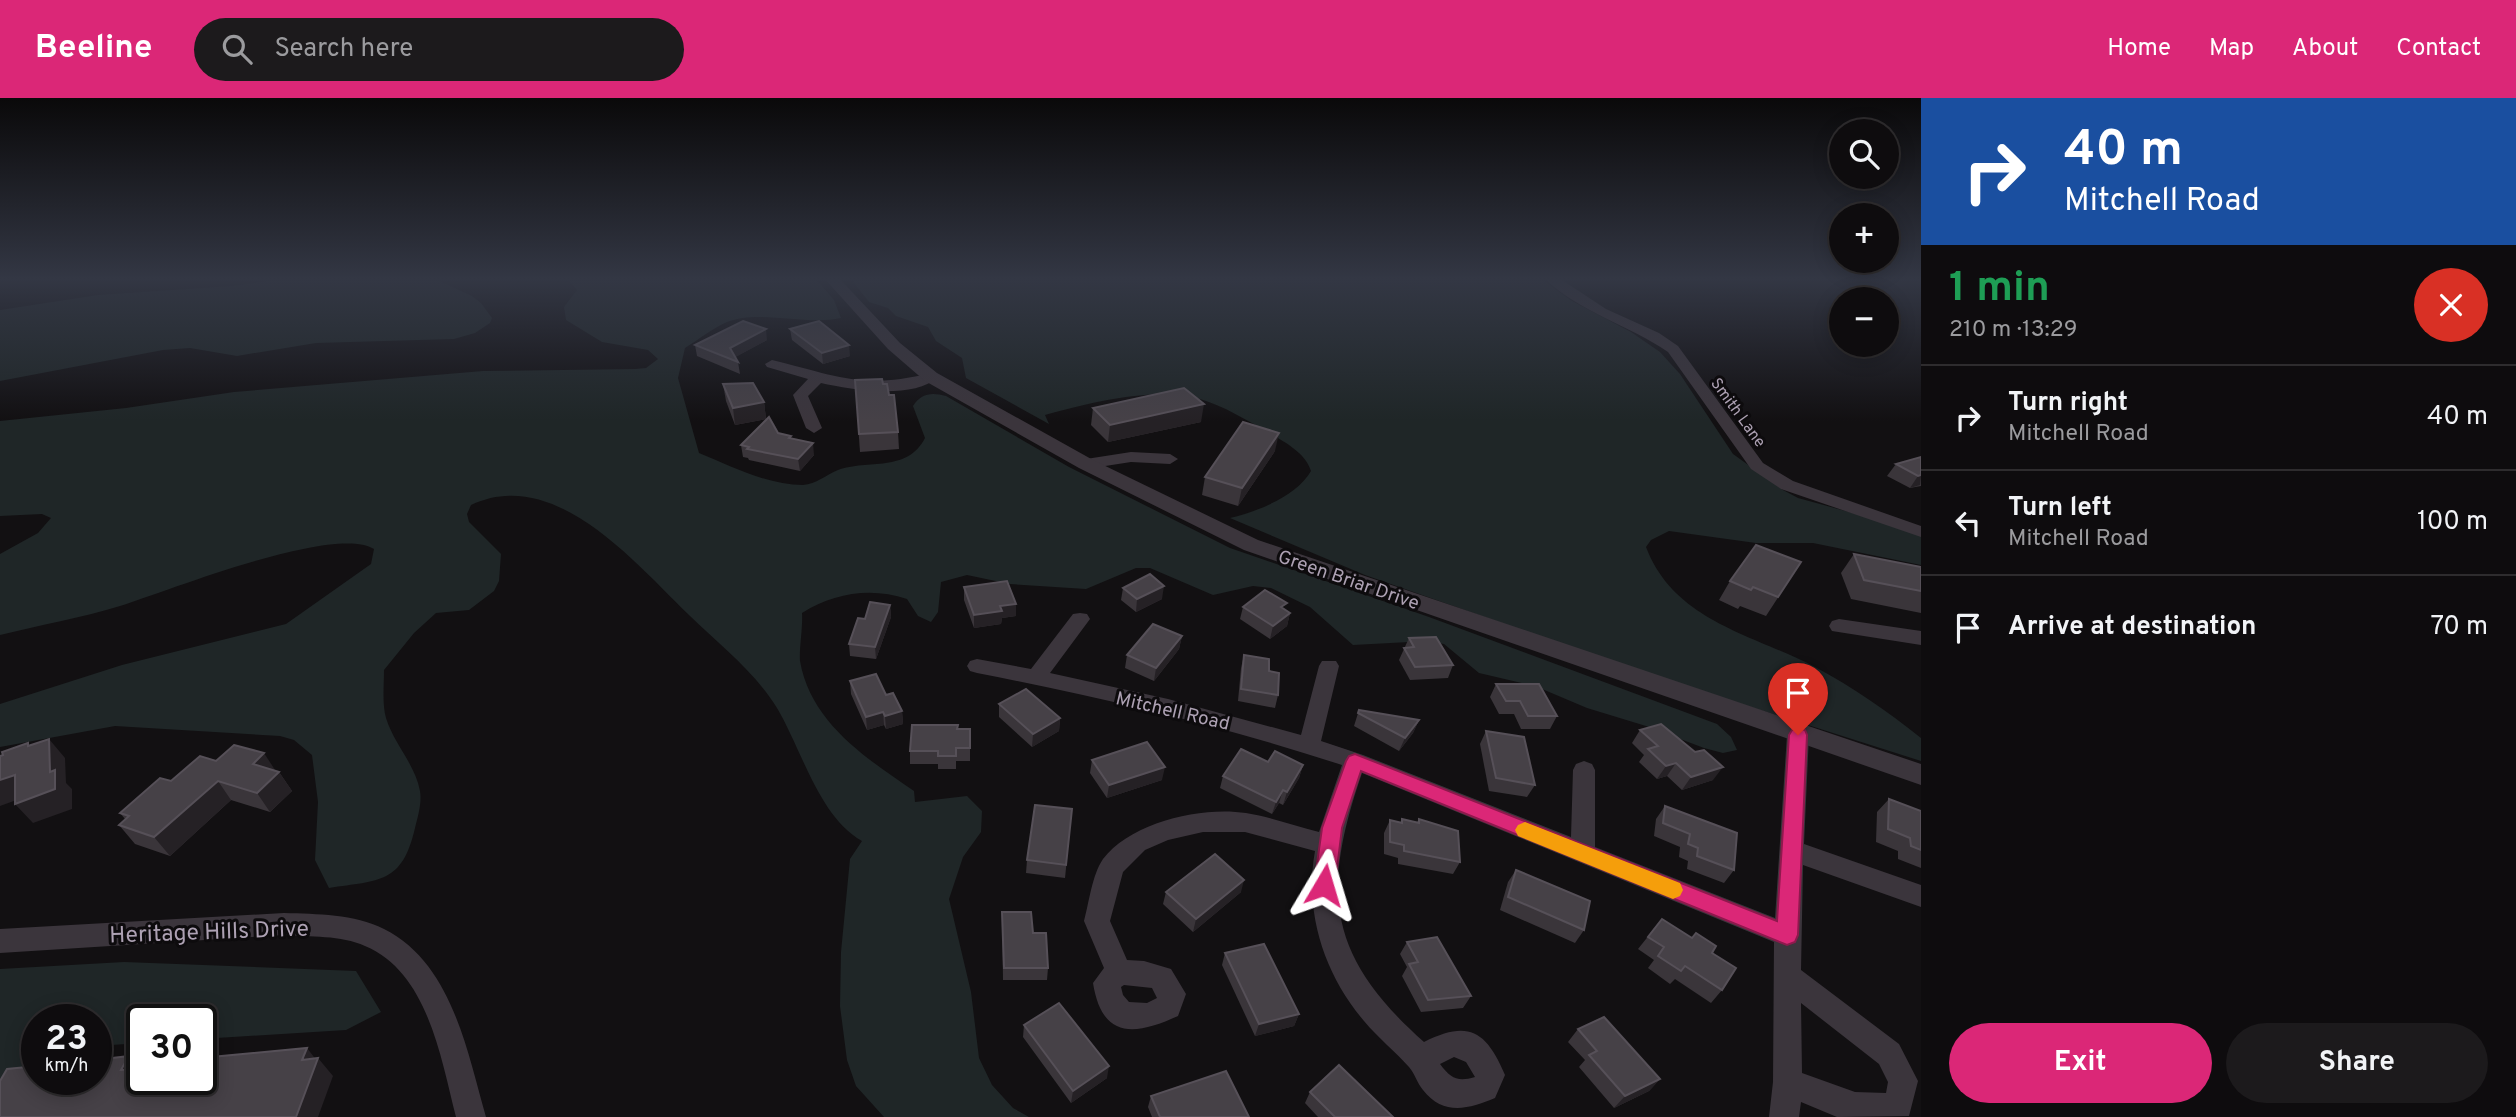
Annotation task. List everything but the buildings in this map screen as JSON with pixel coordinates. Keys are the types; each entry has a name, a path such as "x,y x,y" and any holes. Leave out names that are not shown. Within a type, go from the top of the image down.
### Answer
{"street":[{"name":"Green Briar Drive","path":"875,326 894,346 932,377 1086,464 1251,545 1798,735 1921,775"},
{"name":"Smith Lane","path":"1631,326 1654,336 1673,349 1757,466 1787,485 1921,532"},
{"path":"772,363 818,378 860,385 899,386 932,377"},
{"path":"814,428 800,395 818,378"},
{"path":"1086,464 1131,457 1170,459"},
{"path":"1036,677 1080,619"},
{"path":"1839,626 1921,638"},
{"name":"Mitchell Road","path":"976,666 1036,677 1220,720 1309,745 1355,761 1787,935"},
{"path":"1309,745 1329,666"},
{"path":"1784,1117 1788,1082 1787,935 1798,735"},
{"path":"1355,761 1332,828 1329,845 1324,885 1330,939 1352,984 1386,1029 1421,1059"},
{"path":"1583,854 1584,770"},
{"path":"1119,972 1097,921 1112,867 1136,843 1164,831 1213,822 1245,822 1329,845"},
{"path":"1791,850 1921,896"},
{"name":"Heritage Hills Drive","path":"0,941 284,924 330,926 375,938 407,960 430,991 447,1033 471,1117"},
{"path":"1788,976 1889,1054 1903,1081 1898,1105 1882,1110 1858,1111 1788,1082"}],"shaded area":[{"path":"0,326 486,326 475,333 454,339 316,343 237,356 190,348 163,350 0,381"},
{"path":"575,326 721,326 685,348 678,378 699,453 736,469 776,482 803,485 838,470 897,461 917,449 925,438 913,406 916,402 927,395 946,396 1069,467 1230,548 1429,617 1717,724 1731,737 1737,750 1723,753 1704,748 1587,708 1535,686 1479,673 1444,644 1428,641 1353,645 1310,607 1271,588 1253,586 1213,595 1150,568 1136,568 1086,589 1010,584 967,575 941,582 938,612 931,622 918,616 907,599 880,593 853,594 814,606 802,613 800,661 806,683 828,721 860,752 914,791 915,802 967,796 982,811 981,832 963,857 949,899 971,992 979,1058 992,1085 1013,1108 1029,1117 884,1117 856,1086 847,1060 840,1006 841,952 850,859 862,841 834,816 813,781 777,708 758,682 619,547 592,526 563,509 533,498 502,496 471,505 467,514 469,522 501,554 499,581 494,591 469,610 436,613 414,633 384,670 386,718 414,772 420,796 410,846 396,869 386,876 329,888 315,860 318,802 312,755 294,740 280,736 115,726 0,747 0,704 122,665 286,624 371,564 374,549 354,544 324,545 289,552 250,562 120,606 0,635 0,554 38,533 51,518 42,514 0,516 0,421 126,408 234,392 483,371 646,368 658,359 648,350 602,342"},
{"path":"924,326 1619,326 1660,352 1680,374 1733,454 1783,490 1798,498 1893,524 1921,536 1921,565 1813,543 1756,543 1669,531 1651,540 1646,547 1659,572 1675,592 1695,609 1741,634 1815,667 1870,700 1921,738 1921,761 1641,672 1365,575 1230,518 1263,507 1296,488 1311,471 1304,458 1287,444 1235,414 1209,402 1182,395 1143,395 1102,401 1045,415 1049,424 966,378 962,358 936,341 928,327"},
{"path":"124,962 356,971 381,1012 346,1030 217,1038 217,1004 126,1004 126,1044 112,1045 112,1004 21,1004 21,1070 0,1085 0,969"}],"slow traffic":[{"path":"1525,830 1673,890"}],"route":[{"path":"1324,885 1332,828 1355,761 1787,935 1798,735"}]}
